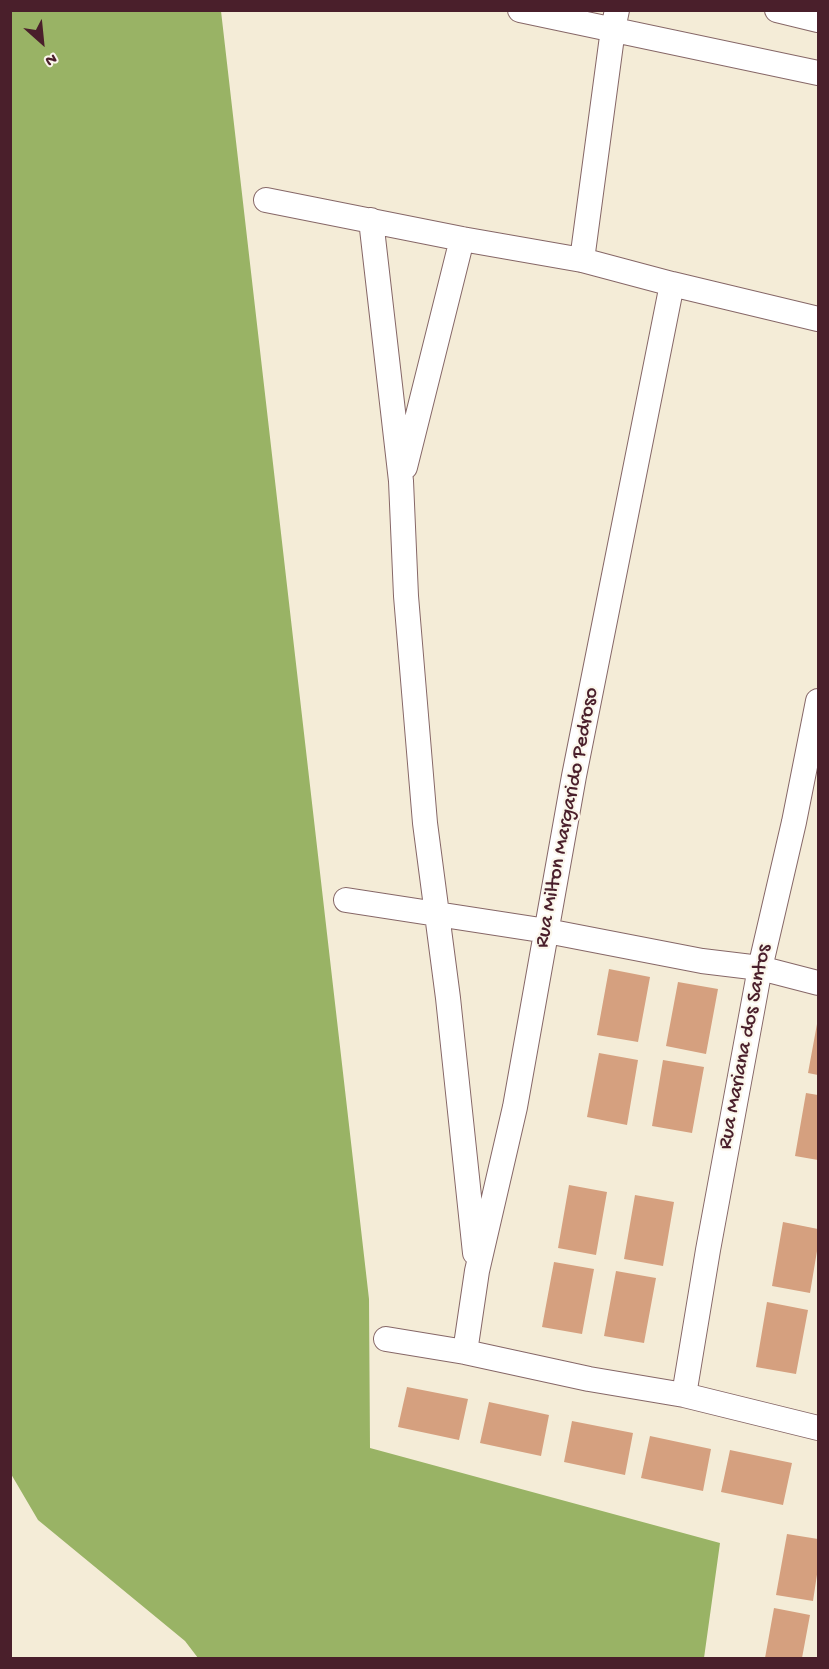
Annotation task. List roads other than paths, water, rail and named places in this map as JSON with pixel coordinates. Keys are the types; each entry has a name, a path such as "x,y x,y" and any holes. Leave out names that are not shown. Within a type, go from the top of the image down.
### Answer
{"street":[{"path":"520,10 615,20 819,74"},
{"path":"777,10 819,20"},
{"path":"582,260 615,20"},
{"path":"266,200 582,260 819,319"},
{"path":"371,220 401,481 406,596 425,823 448,998 477,1271"},
{"path":"401,481 462,239"},
{"name":"Rua Milton Margarido Pedroso","path":"465,1352 477,1271 515,1107 574,776 672,284"},
{"name":"Rua Mariana dos Santos","path":"684,1395 760,968 819,701"},
{"path":"346,900 547,931 702,961 760,968 819,982"},
{"path":"386,1339 465,1352 589,1379 684,1395 819,1428"}]}
